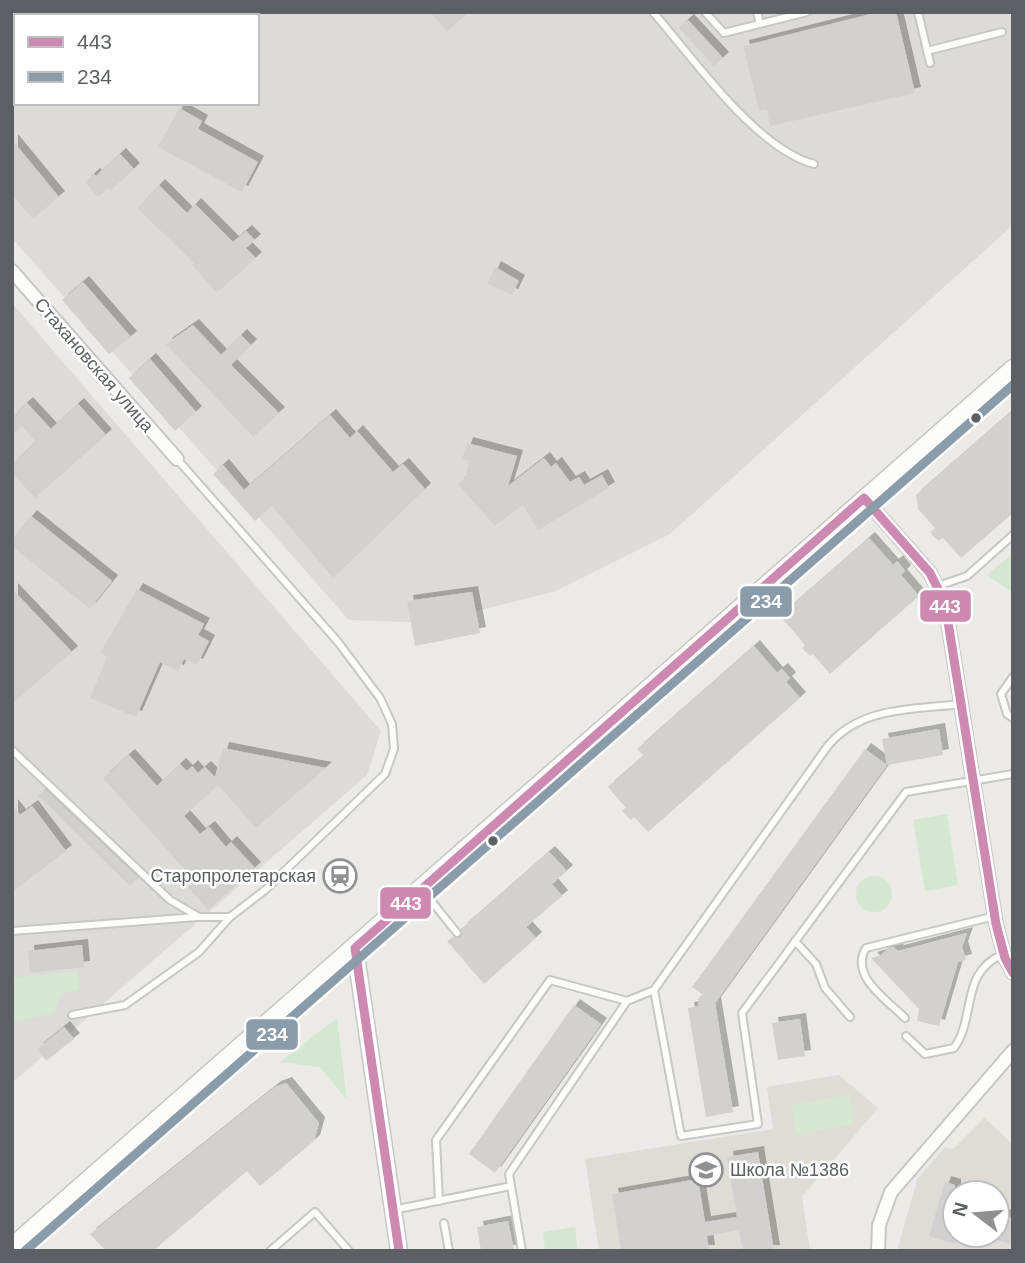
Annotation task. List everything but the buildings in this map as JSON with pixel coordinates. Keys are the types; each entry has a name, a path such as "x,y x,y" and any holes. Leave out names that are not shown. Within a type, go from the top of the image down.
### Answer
{"street":[{"name":"Стахановская улица","path":"12,271 177,459"},
{"path":"12,1246 355,948 1007,373"},
{"path":"864,498 938,586 945,603 995,916 1003,954 1013,973"},
{"path":"355,948 399,1251"},
{"path":"878,1251 882,1213 891,1192 1013,1051"}],"lane":[{"path":"653,12 760,133 796,159 814,164"},
{"path":"705,12 724,33 807,12"},
{"path":"757,12 760,24"},
{"path":"918,12 930,63"},
{"path":"927,51 1002,32"},
{"path":"1007,373 1013,392"},
{"path":"72,1015 125,1005 199,952 230,917 265,890 385,774 394,749 392,724 380,698 338,642 177,459"},
{"path":"938,586 967,576 1013,535"},
{"path":"1013,677 1001,694 1007,714 1013,718"},
{"path":"522,1251 509,1174 627,1001 654,990 836,736 863,717 961,704"},
{"path":"12,750 170,900 199,917"},
{"path":"654,990 681,1136 758,1124 741,1013 906,792 1013,774"},
{"path":"421,888 457,933"},
{"path":"905,1018 862,974 861,957 866,948 995,916"},
{"path":"12,931 230,917"},
{"path":"795,941 816,964 825,988 850,1017"},
{"path":"906,1036 925,1054 954,1048 961,1036 982,965 1003,954"},
{"path":"439,1201 436,1140 550,980 627,1001"},
{"path":"393,1210 511,1186"},
{"path":"270,1251 315,1212 349,1251"},
{"path":"443,1223 449,1251"}],"shaded area":[{"path":"12,12 1013,12 1013,225 670,534 556,591 430,623 349,620 12,238"},
{"path":"12,303 381,731 367,775 12,1083"},
{"name":"Школа №1386","path":"839,1075 878,1108 802,1197 810,1251 599,1251 585,1159 773,1129 767,1087"},
{"path":"984,1118 1013,1144 1013,1251 897,1251 917,1180 945,1147 953,1149"}],"green space":[{"path":"1013,553 1013,593 987,575"},
{"path":"947,814 958,885 925,891 913,820"},
{"path":"874,876 887,881 892,894 887,907 874,912 861,907 856,894 861,881"},
{"path":"78,971 79,990 61,993 54,1013 12,1022 12,978"},
{"path":"337,1018 347,1100 320,1067 280,1062"},
{"path":"849,1095 854,1124 796,1134 792,1105"},
{"path":"575,1227 578,1251 545,1251 543,1232"}],"transit line":[{"name":"234","path":"25,1251 1013,385"},
{"name":"443","path":"399,1251 355,948 864,498 930,573 945,603 996,924 1005,958 1013,973"}],"place":[{"name":"Старопролетарская","path":"340,876"},
{"name":"Школа №1386","path":"706,1170"}]}
